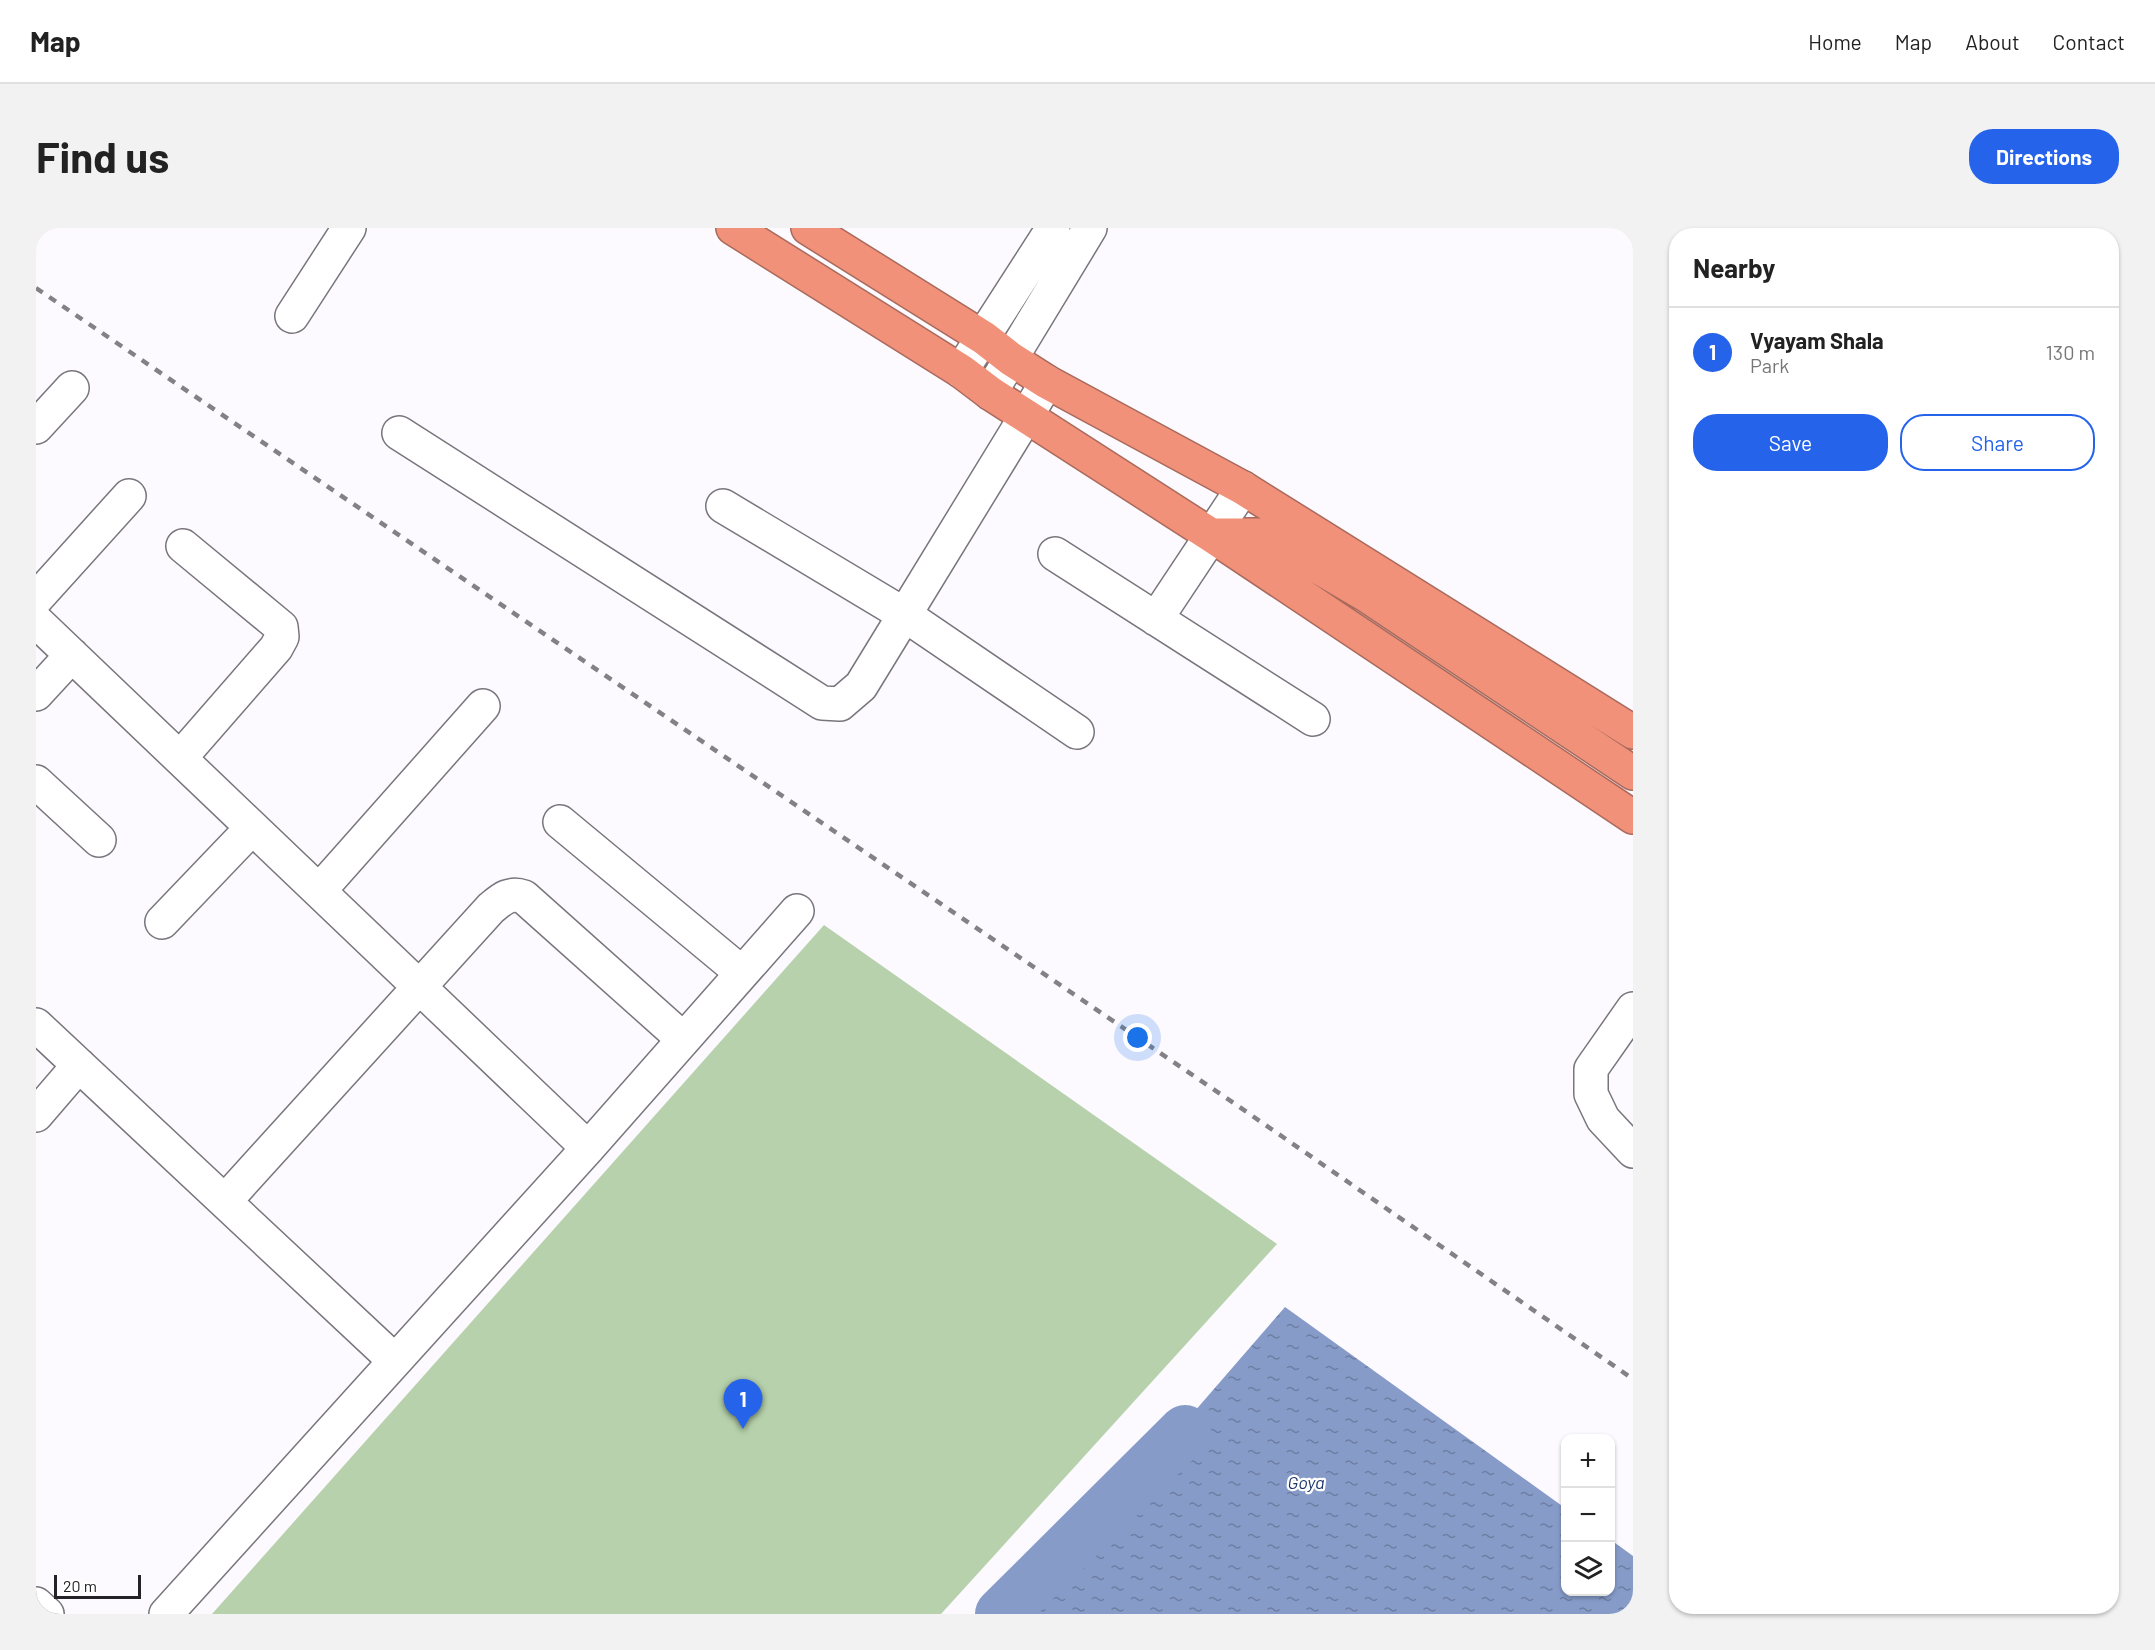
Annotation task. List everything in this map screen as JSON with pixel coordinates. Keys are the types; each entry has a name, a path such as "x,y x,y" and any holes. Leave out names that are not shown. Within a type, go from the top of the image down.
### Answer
{"highway":[{"path":"733,228 962,371 990,393 1211,535 1633,818"},
{"path":"808,228 984,338 1047,382 1243,488 1633,732"},
{"path":"1211,535 1264,535 1366,595 1633,773"}],"street":[{"path":"292,316 349,228"},
{"path":"962,371 1053,228"},
{"path":"990,393 1090,228"},
{"path":"399,433 822,703 840,704 861,686 1047,382"},
{"path":"36,427 72,388"},
{"path":"1156,619 1243,488"},
{"path":"36,599 129,496"},
{"path":"723,506 905,615 1077,732"},
{"path":"180,758 276,648 282,637 281,627 183,546"},
{"path":"1055,554 1313,719"},
{"path":"36,621 588,1148"},
{"path":"36,694 72,655"},
{"path":"319,891 483,706"},
{"path":"36,782 99,840"},
{"path":"560,822 742,973"},
{"path":"162,922 252,828"},
{"path":"225,1201 503,897 515,894 524,897 683,1039"},
{"path":"165,1614 588,1148 796,910"},
{"path":"1633,1009 1591,1069 1591,1094 1603,1119 1633,1151"},
{"path":"36,1025 395,1361"},
{"path":"36,1115 79,1065"},
{"path":"36,1604 47,1614"}],"green space":[{"path":"824,925 1277,1244 941,1614 212,1614"}],"water":[{"name":"Goya","path":"1285,1307 1561,1505 1561,1596 1615,1596 1615,1543 1633,1556 1633,1614 1019,1614"}],"waterway":[{"path":"1001,1614 1185,1431"}],"railway":[{"path":"36,288 1238,1106 1633,1379"}],"place":[{"name":"Vyayam Shala","path":"743,1429"}]}
